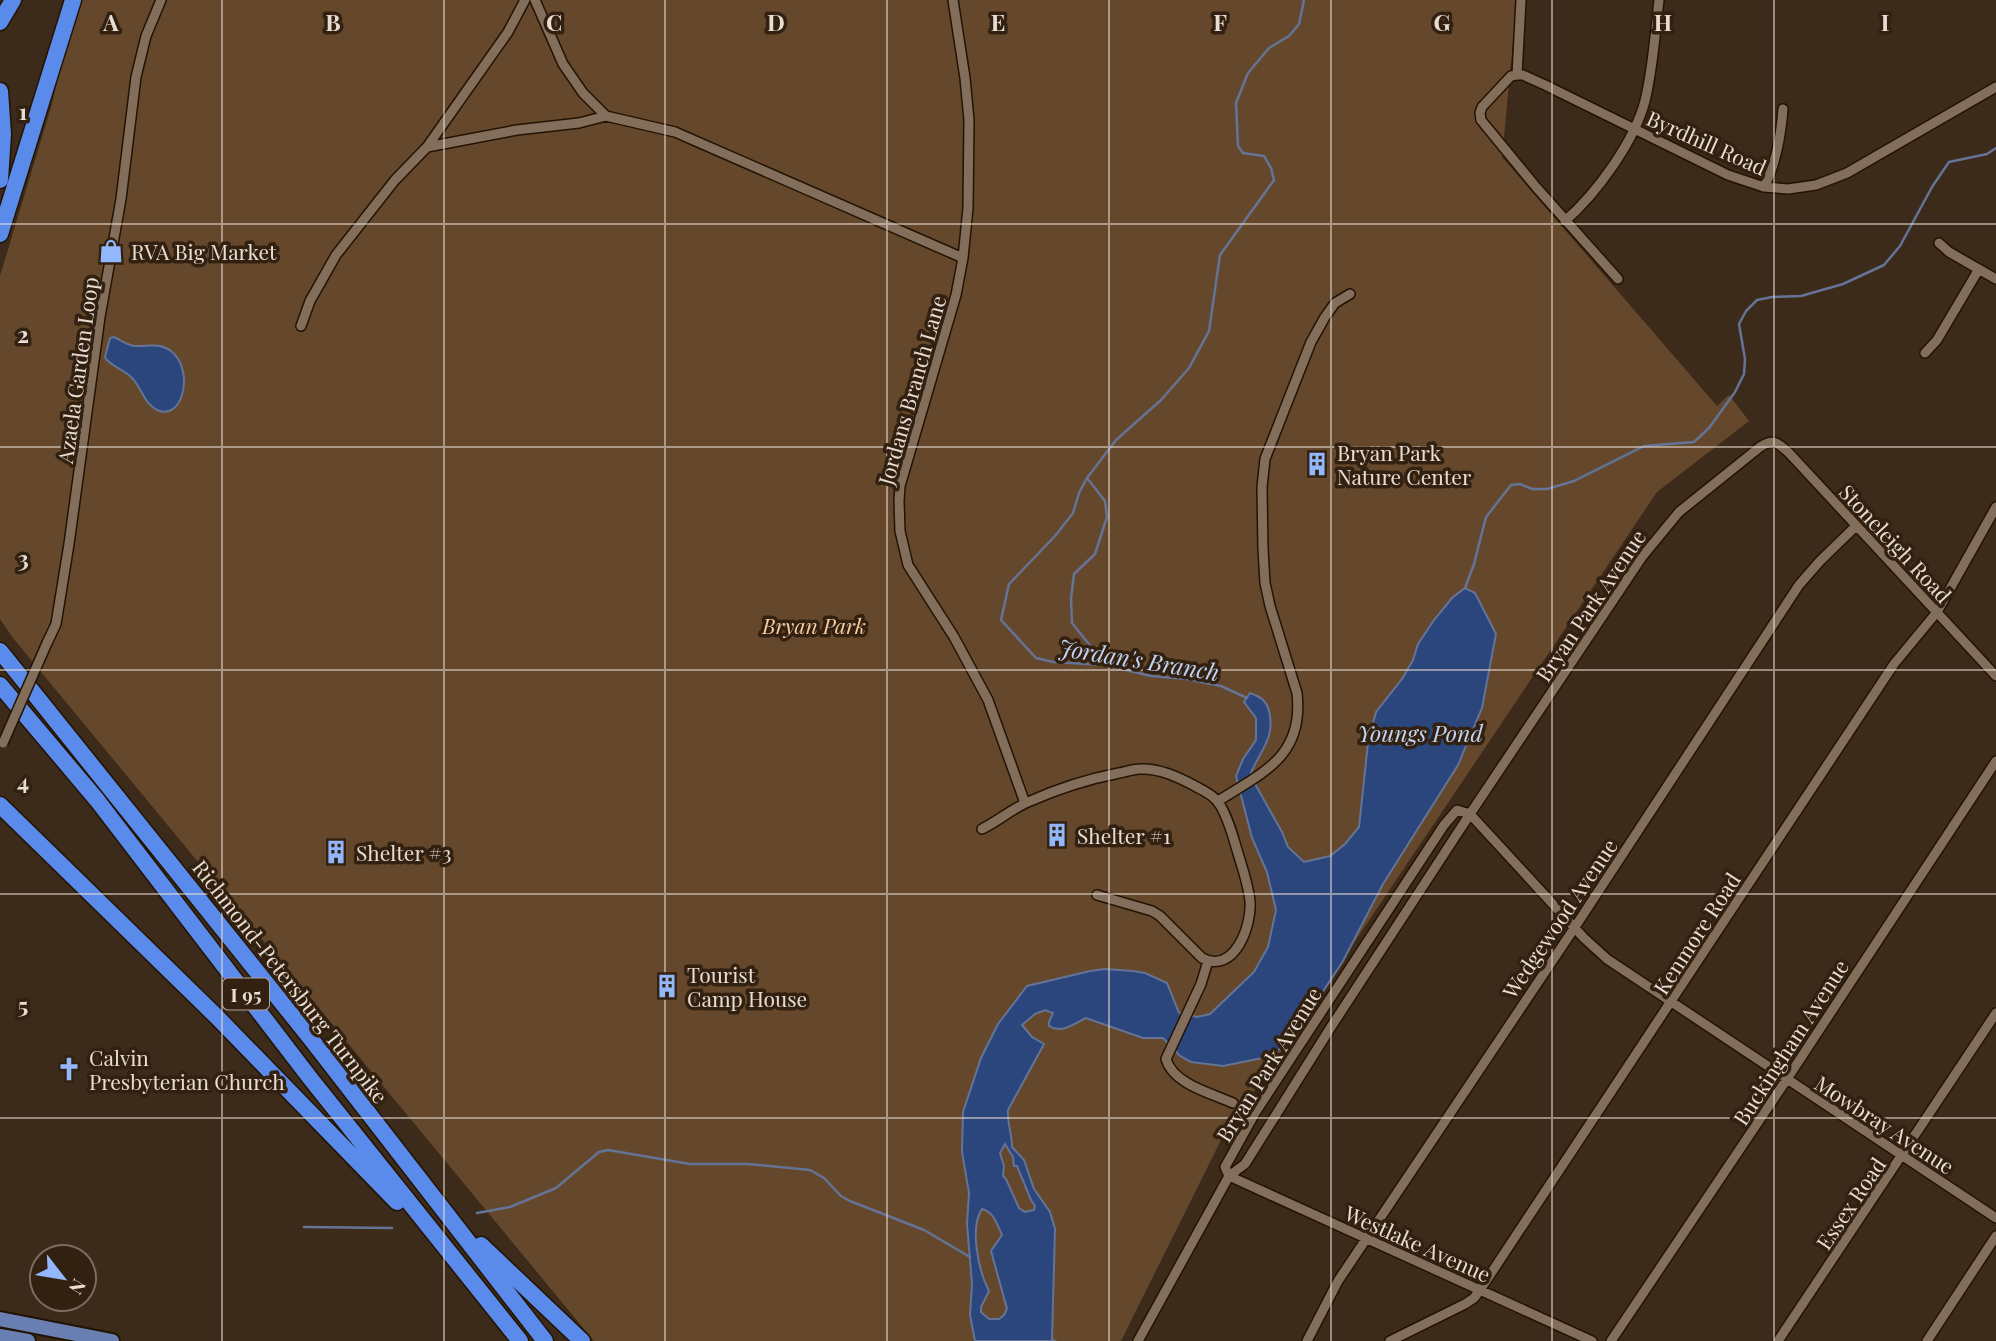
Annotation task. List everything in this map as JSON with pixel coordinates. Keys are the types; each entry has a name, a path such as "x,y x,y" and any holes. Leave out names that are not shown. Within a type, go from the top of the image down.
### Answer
{"highway":[{"path":"0,234 73,0"},
{"path":"0,91 3,134 0,180"},
{"path":"0,641 15,669"},
{"name":"Richmond-Petersburg Turnpike","path":"0,651 311,1039 545,1341"},
{"name":"Richmond-Petersburg Turnpike","path":"0,685 97,800 310,1078 520,1341"},
{"path":"3,808 226,1025 463,1270"},
{"path":"441,1207 582,1341"}],"main road":[{"path":"0,1319 111,1341"},
{"path":"0,1336 28,1341"}],"street":[{"name":"Azaela Garden Loop","path":"1,746 56,624 100,317 121,200 136,77 146,36 161,0"},
{"path":"301,326 310,301 336,255 396,180 427,147 508,32 525,0"},
{"path":"535,0 563,64 583,93 606,116"},
{"name":"Jordans Branch Lane","path":"953,0 965,78 968,208 956,295 900,486 900,531 908,565 954,637 988,700 1026,803"},
{"path":"1521,0 1517,75 1511,76 1482,107 1481,120 1618,279"},
{"path":"1565,220 1589,196 1634,129 1644,104 1649,80 1658,0"},
{"name":"Byrdhill Road","path":"1517,75 1534,80 1728,175 1764,187 1796,188 1839,177 1996,87"},
{"path":"1764,187 1778,147 1783,109"},
{"path":"427,147 517,130 579,123 606,116 674,132 963,258"},
{"path":"1938,243 1996,279"},
{"path":"1925,353 1937,340 1979,269"},
{"path":"1218,801 1256,778 1278,759 1292,737 1298,720 1297,693 1265,583 1262,487 1265,459 1311,342 1335,303 1350,295"},
{"name":"Stoneleigh Road","path":"1767,442 1780,444 1996,676"},
{"name":"Bryan Park Avenue","path":"1138,1341 1229,1176 1245,1164 1470,814 1642,557 1679,512 1767,442"},
{"name":"Kenmore Road","path":"1390,1341 1465,1304 1480,1290 1894,664 1937,612 1996,507"},
{"name":"Wedgewood Avenue","path":"1307,1341 1338,1282 1799,585 1856,526"},
{"name":"Buckingham Avenue","path":"1611,1341 1996,761"},
{"path":"982,828 1026,803 1064,787 1140,769 1163,771 1183,779 1218,801 1230,829 1248,888 1251,912 1249,926 1233,952 1226,958 1216,962 1208,961 1152,911 1097,895"},
{"name":"Bryan Park Avenue","path":"1229,1176 1225,1167 1255,1113 1444,825 1457,810 1470,814"},
{"name":"Mowbray Avenue","path":"1470,814 1606,959 1996,1218"},
{"path":"1208,961 1201,984 1166,1059 1172,1073 1181,1080 1233,1103"},
{"name":"Essex Road","path":"1779,1341 1996,1013"},
{"name":"Westlake Avenue","path":"1229,1176 1592,1341"},
{"path":"1927,1341 1996,1236"}],"green space":[{"name":"Bryan Park","path":"80,0 1517,0 1502,157 1717,406 1729,395 1749,421 1657,492 1220,1142 1121,1341 594,1341 0,619 0,276"}],"water":[{"path":"114,337 134,346 162,347 171,351 178,359 184,381 183,392 174,409 166,412 152,407 134,380 107,360 105,357 110,338"},
{"name":"Youngs Pond","path":"1465,588 1475,593 1496,634 1482,708 1458,765 1383,884 1343,961 1289,1043 1267,1057 1223,1066 1191,1062 1180,1056 1163,1038 1143,1038 1086,1018 1058,1029 1049,1026 1053,1013 1045,1010 1035,1014 1022,1025 1032,1037 1044,1044 1008,1110 1008,1119 1012,1147 1024,1160 1034,1189 1050,1212 1055,1229 1052,1339 1055,1341 975,1341 970,1315 972,1284 967,1224 969,1193 962,1152 963,1112 981,1058 998,1024 1027,986 1105,969 1145,973 1167,983 1179,1013 1197,1017 1210,1014 1254,972 1268,947 1276,910 1267,872 1252,838 1236,776 1243,759 1256,740 1256,718 1244,702 1250,693 1262,699 1269,711 1271,721 1266,744 1250,775 1288,847 1304,862 1330,856 1345,844 1359,827 1368,743 1376,712 1402,679 1413,660 1418,644 1452,598","holes":["1005,1144 1035,1206 1034,1210 1025,1212 1019,1208 1003,1176 1004,1166 1000,1153","982,1209 992,1216 1002,1235 991,1251 1007,1309 999,1319 989,1319 981,1312 989,1291 977,1250 976,1227"]}],"waterway":[{"name":"Jordan's Branch","path":"1247,698 1221,686 1187,679 1151,676 1105,665 1053,662 1036,658 1001,620 1009,584 1073,513 1087,478 1116,440 1161,400 1189,368 1209,331 1220,255 1274,180 1264,156 1243,153 1238,146 1236,103 1248,73 1269,48 1289,36 1299,24 1304,0"},
{"path":"1465,588 1486,517 1511,485 1547,489 1574,481 1644,446 1694,442 1709,428 1735,392 1744,374 1745,359 1739,324 1746,311 1757,300 1801,296 1843,284 1884,265 1900,246 1949,162 1987,154 1996,148"},
{"path":"1087,478 1105,501 1107,517 1095,554 1074,574 1072,623 1104,663"},
{"path":"477,1213 510,1207 556,1188 599,1152 608,1150 690,1164 748,1164 810,1170 824,1178 841,1196 850,1201 924,1230 970,1257"},
{"path":"304,1227 392,1228"}],"place":[{"name":"RVA Big Market","path":"111,251"},
{"name":"Bryan Park Nature Center","path":"1317,464"},
{"name":"Shelter #1","path":"1057,835"},
{"name":"Shelter #3","path":"336,852"},
{"name":"Tourist Camp House","path":"667,986"},
{"name":"Calvin Presbyterian Church","path":"69,1069"}]}
